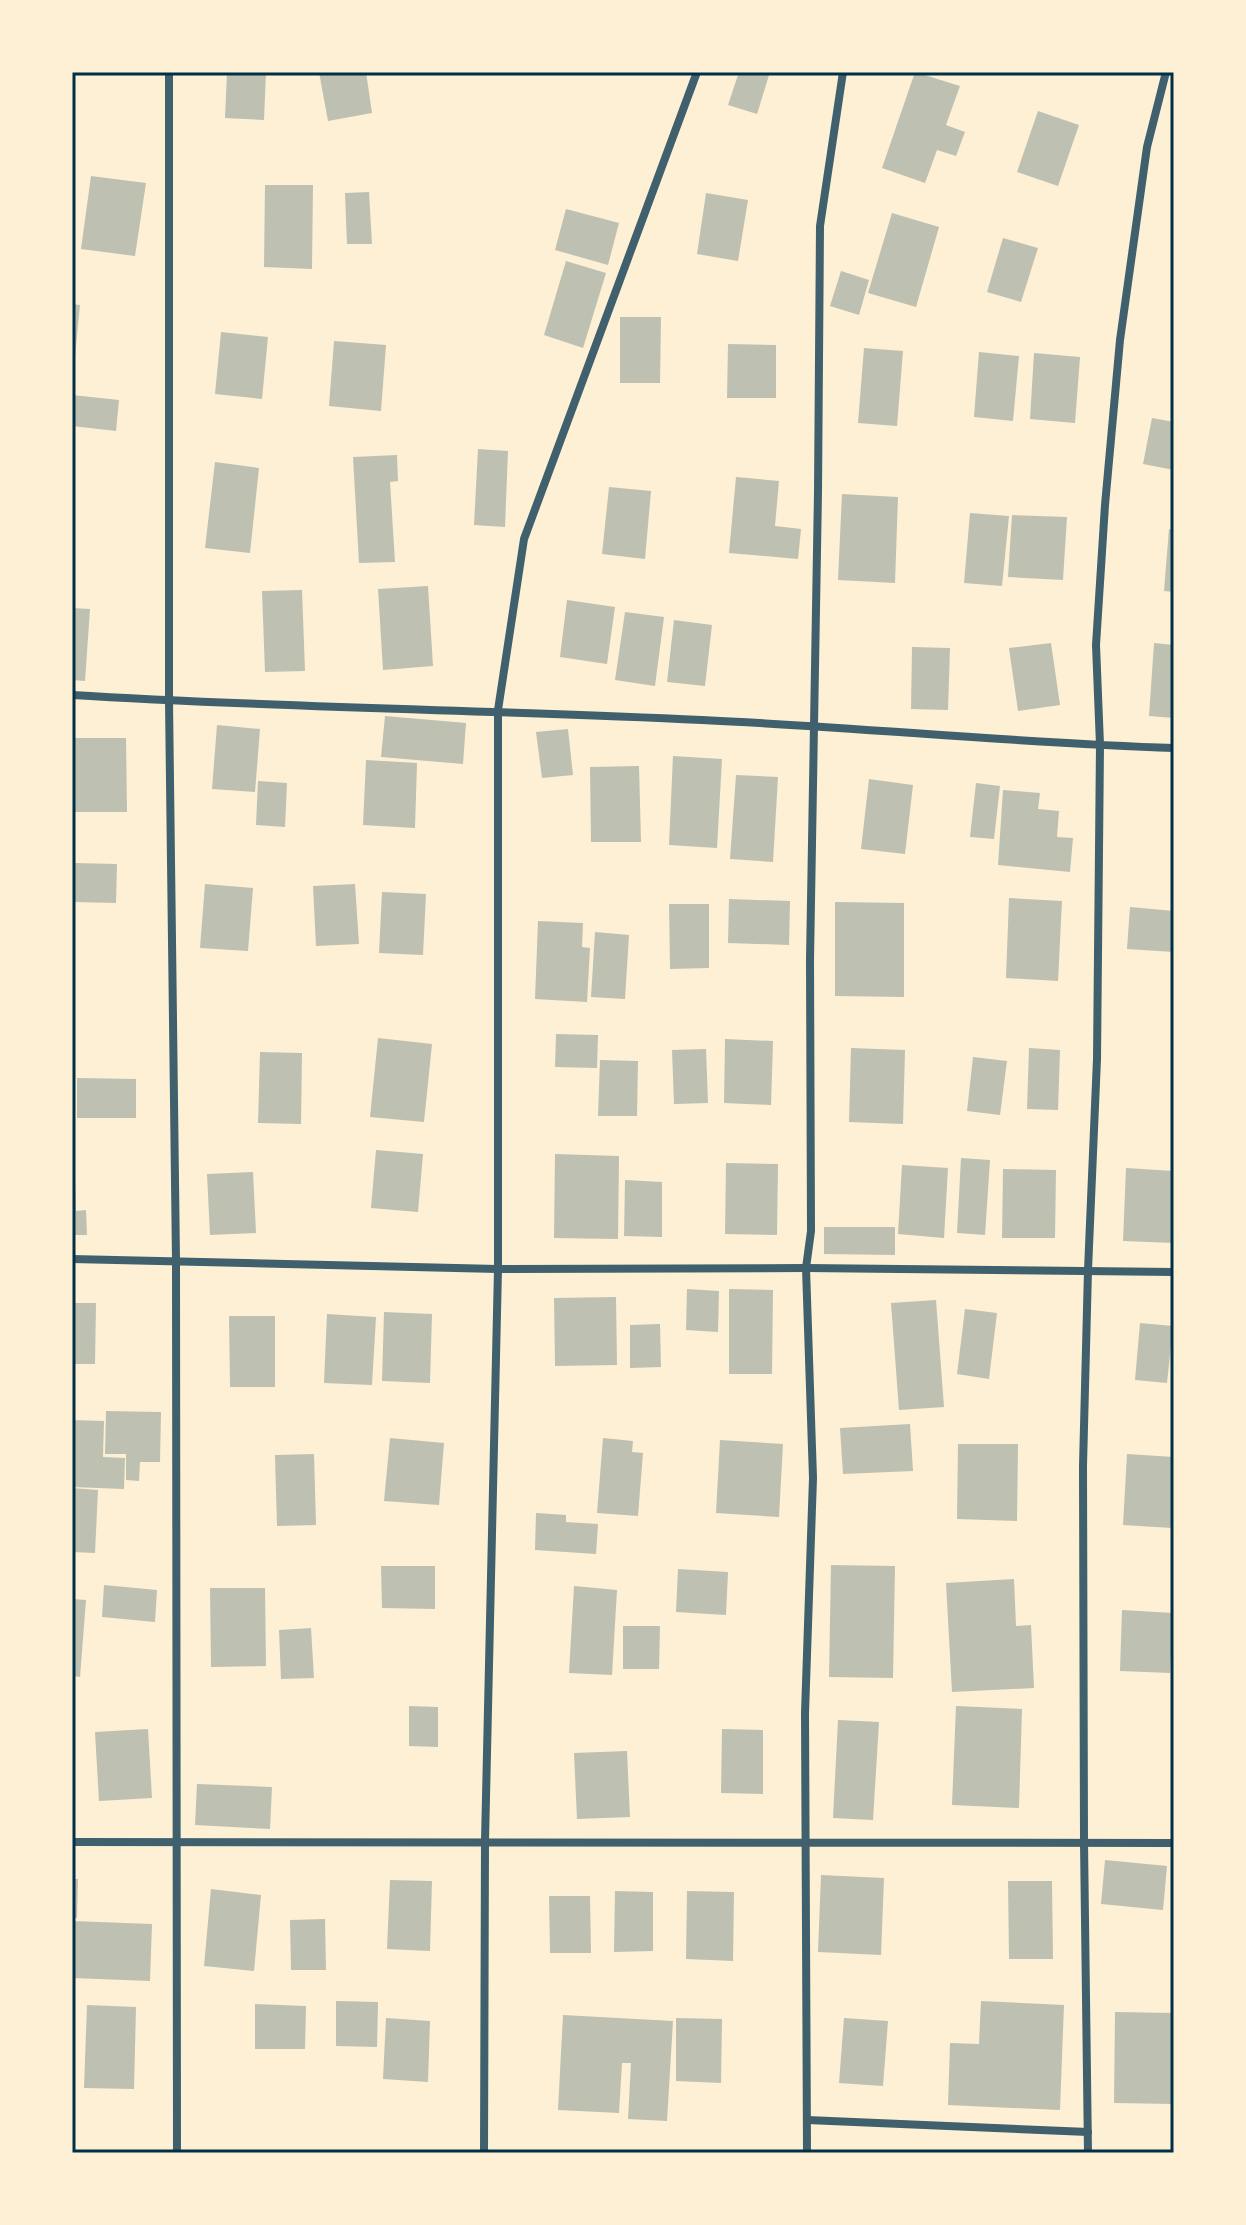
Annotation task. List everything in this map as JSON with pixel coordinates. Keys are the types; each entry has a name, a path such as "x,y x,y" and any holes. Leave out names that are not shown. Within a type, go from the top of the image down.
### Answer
{"street":[{"path":"169,72 169,701 176,1260 177,2153"},
{"path":"484,2153 485,1841 498,1269 498,710 524,539 697,72"},
{"path":"807,2153 805,1697 813,1478 806,1268 811,1231 810,960 820,226 843,72"},
{"path":"1088,2153 1083,1466 1097,1059 1100,745 1096,645 1120,340 1147,147 1166,72"},
{"path":"72,695 813,725 1174,748"},
{"path":"72,1259 498,1269 1174,1272"},
{"path":"72,1842 1174,1843"},
{"path":"807,2120 1088,2132"}],"building":[{"path":"227,72 266,72 264,120 225,118"},
{"path":"319,72 366,72 372,113 328,121"},
{"path":"739,72 770,72 757,114 728,105"},
{"path":"915,72 960,86 946,125 965,132 956,156 937,150 925,183 882,168"},
{"path":"1038,111 1079,125 1058,186 1017,172"},
{"path":"91,176 146,183 135,256 81,249"},
{"path":"265,185 313,185 312,269 264,267"},
{"path":"369,192 372,244 347,244 345,193"},
{"path":"706,193 748,200 738,261 697,254"},
{"path":"566,209 619,223 608,265 555,250"},
{"path":"892,213 939,227 916,307 868,293"},
{"path":"1003,238 1038,248 1021,302 987,292"},
{"path":"566,261 606,273 583,348 544,335"},
{"path":"841,271 869,280 859,315 830,306"},
{"path":"72,304 80,305 74,367 72,367"},
{"path":"620,317 661,317 660,383 620,383"},
{"path":"221,332 268,337 262,399 215,394"},
{"path":"334,341 386,345 381,411 329,406"},
{"path":"728,344 776,345 776,398 727,398"},
{"path":"864,348 903,351 897,426 858,423"},
{"path":"979,352 1019,356 1013,421 974,417"},
{"path":"1034,353 1080,357 1075,423 1030,419"},
{"path":"72,395 119,400 116,431 72,426"},
{"path":"1152,418 1174,422 1174,470 1143,464"},
{"path":"478,449 508,451 505,527 474,525"},
{"path":"397,455 398,481 390,482 395,562 359,563 353,457"},
{"path":"215,462 259,468 250,553 205,548"},
{"path":"736,477 779,481 775,526 801,529 798,559 729,553"},
{"path":"609,487 651,491 645,559 602,554"},
{"path":"842,494 898,497 895,583 838,580"},
{"path":"970,513 1009,516 1002,586 964,583"},
{"path":"1012,515 1067,517 1063,580 1008,577"},
{"path":"1169,529 1174,530 1174,592 1164,591"},
{"path":"428,586 433,666 383,670 378,589"},
{"path":"302,590 305,671 265,672 262,591"},
{"path":"567,600 615,607 607,664 560,657"},
{"path":"72,608 90,609 85,681 72,680"},
{"path":"625,612 664,617 655,686 615,680"},
{"path":"674,620 712,625 705,686 667,682"},
{"path":"1051,643 1060,705 1018,711 1009,648"},
{"path":"1154,643 1174,645 1174,718 1149,716"},
{"path":"912,647 950,648 948,710 911,709"},
{"path":"385,716 466,723 463,764 381,757"},
{"path":"217,725 260,729 255,792 212,789"},
{"path":"568,729 573,775 542,778 536,732"},
{"path":"73,738 126,738 127,812 74,812"},
{"path":"673,756 722,759 717,848 669,845"},
{"path":"366,760 417,763 415,828 363,825"},
{"path":"639,766 641,842 591,842 590,767"},
{"path":"736,775 778,777 773,862 730,859"},
{"path":"869,779 913,785 905,854 861,849"},
{"path":"258,781 287,783 285,827 256,825"},
{"path":"976,783 1000,786 994,839 970,837"},
{"path":"1003,790 1040,793 1038,809 1059,811 1057,837 1073,838 1070,872 998,865"},
{"path":"72,863 117,864 116,903 72,902"},
{"path":"205,884 253,888 248,951 200,948"},
{"path":"355,884 359,944 316,946 313,886"},
{"path":"382,892 426,894 423,955 379,953"},
{"path":"1009,898 1062,901 1058,981 1006,978"},
{"path":"729,899 790,901 789,945 728,943"},
{"path":"835,902 904,903 904,997 835,996"},
{"path":"669,904 709,904 709,968 670,969"},
{"path":"1130,907 1174,911 1174,952 1127,949"},
{"path":"538,921 583,923 582,947 590,948 587,1002 535,999"},
{"path":"595,932 629,935 625,999 591,997"},
{"path":"556,1034 598,1035 597,1068 555,1067"},
{"path":"378,1038 432,1044 424,1122 370,1117"},
{"path":"725,1039 773,1041 771,1105 724,1103"},
{"path":"851,1048 905,1050 903,1124 849,1122"},
{"path":"1029,1048 1060,1050 1058,1110 1027,1109"},
{"path":"706,1049 708,1103 674,1104 672,1050"},
{"path":"260,1052 302,1053 301,1124 258,1123"},
{"path":"973,1057 1007,1061 1000,1115 967,1111"},
{"path":"600,1060 638,1061 637,1116 598,1116"},
{"path":"77,1078 136,1079 136,1118 77,1118"},
{"path":"376,1150 423,1154 418,1212 371,1208"},
{"path":"555,1154 619,1156 618,1239 554,1238"},
{"path":"961,1158 990,1160 985,1235 957,1233"},
{"path":"726,1163 778,1164 777,1235 725,1234"},
{"path":"902,1165 948,1168 944,1238 898,1234"},
{"path":"1126,1168 1174,1171 1174,1243 1123,1241"},
{"path":"1003,1169 1056,1170 1055,1238 1002,1238"},
{"path":"253,1172 256,1233 210,1235 207,1174"},
{"path":"72,1178 75,1178 76,1211 86,1210 87,1235 72,1235"},
{"path":"625,1180 662,1182 662,1237 624,1236"},
{"path":"824,1227 895,1227 895,1255 824,1254"},
{"path":"687,1289 719,1291 718,1332 686,1330"},
{"path":"729,1289 773,1290 772,1374 729,1374"},
{"path":"616,1297 617,1365 555,1366 554,1298"},
{"path":"936,1300 944,1407 899,1410 891,1303"},
{"path":"72,1303 96,1303 95,1364 72,1364"},
{"path":"965,1309 997,1313 989,1379 957,1374"},
{"path":"384,1312 432,1314 430,1383 382,1381"},
{"path":"327,1314 376,1317 372,1385 324,1383"},
{"path":"229,1316 275,1316 275,1387 230,1387"},
{"path":"1140,1323 1173,1326 1167,1383 1135,1380"},
{"path":"660,1324 661,1367 630,1368 630,1325"},
{"path":"106,1411 161,1412 160,1462 140,1462 139,1481 126,1480 126,1454 105,1454"},
{"path":"72,1420 104,1421 103,1457 125,1458 124,1489 72,1487"},
{"path":"910,1424 913,1471 843,1474 840,1428"},
{"path":"390,1438 444,1443 439,1505 384,1501"},
{"path":"603,1438 633,1441 632,1452 643,1453 638,1516 597,1513"},
{"path":"720,1440 783,1444 779,1517 716,1513"},
{"path":"958,1444 1018,1444 1017,1521 957,1519"},
{"path":"314,1454 316,1525 277,1526 275,1455"},
{"path":"1127,1454 1174,1457 1172,1528 1123,1525"},
{"path":"72,1488 98,1490 95,1553 72,1552"},
{"path":"536,1513 566,1515 566,1522 598,1524 596,1554 535,1550"},
{"path":"831,1565 895,1566 893,1678 829,1677"},
{"path":"381,1566 435,1566 435,1609 382,1608"},
{"path":"678,1569 728,1572 726,1615 676,1612"},
{"path":"1014,1579 1016,1626 1031,1625 1034,1688 952,1692 946,1583"},
{"path":"104,1585 157,1590 155,1622 102,1617"},
{"path":"574,1586 617,1590 612,1675 569,1673"},
{"path":"210,1588 265,1588 266,1666 211,1667"},
{"path":"72,1599 86,1600 80,1677 72,1676"},
{"path":"1122,1610 1173,1613 1170,1673 1120,1671"},
{"path":"623,1626 660,1626 659,1669 623,1669"},
{"path":"311,1628 314,1678 281,1679 279,1630"},
{"path":"409,1706 438,1707 438,1747 409,1746"},
{"path":"956,1706 1022,1709 1019,1808 952,1805"},
{"path":"838,1720 879,1722 873,1820 833,1818"},
{"path":"148,1729 152,1798 99,1801 95,1732"},
{"path":"722,1729 763,1730 763,1794 721,1793"},
{"path":"627,1751 630,1817 577,1819 574,1753"},
{"path":"197,1784 272,1787 270,1829 195,1825"},
{"path":"1105,1860 1167,1866 1163,1910 1101,1904"},
{"path":"821,1875 884,1878 881,1955 818,1952"},
{"path":"72,1879 78,1879 77,1918 72,1918"},
{"path":"390,1880 432,1881 430,1951 387,1949"},
{"path":"1008,1881 1052,1881 1053,1959 1009,1959"},
{"path":"211,1889 261,1895 254,1971 204,1966"},
{"path":"615,1891 653,1892 653,1951 614,1952"},
{"path":"687,1891 734,1892 733,1961 686,1959"},
{"path":"549,1896 590,1896 591,1953 550,1953"},
{"path":"325,1919 326,1970 291,1970 290,1920"},
{"path":"72,1921 152,1924 150,1981 72,1978"},
{"path":"336,2001 378,2002 377,2047 336,2046"},
{"path":"981,2001 1064,2005 1060,2110 948,2105 950,2043 979,2044"},
{"path":"255,2004 306,2006 305,2049 255,2049"},
{"path":"87,2005 136,2007 134,2089 84,2088"},
{"path":"1115,2012 1174,2013 1174,2104 1114,2103"},
{"path":"563,2015 673,2021 667,2121 628,2119 631,2063 622,2063 619,2113 558,2110"},
{"path":"386,2018 430,2021 428,2082 383,2079"},
{"path":"676,2018 722,2019 721,2083 676,2081"},
{"path":"844,2018 888,2021 883,2086 839,2083"}]}
